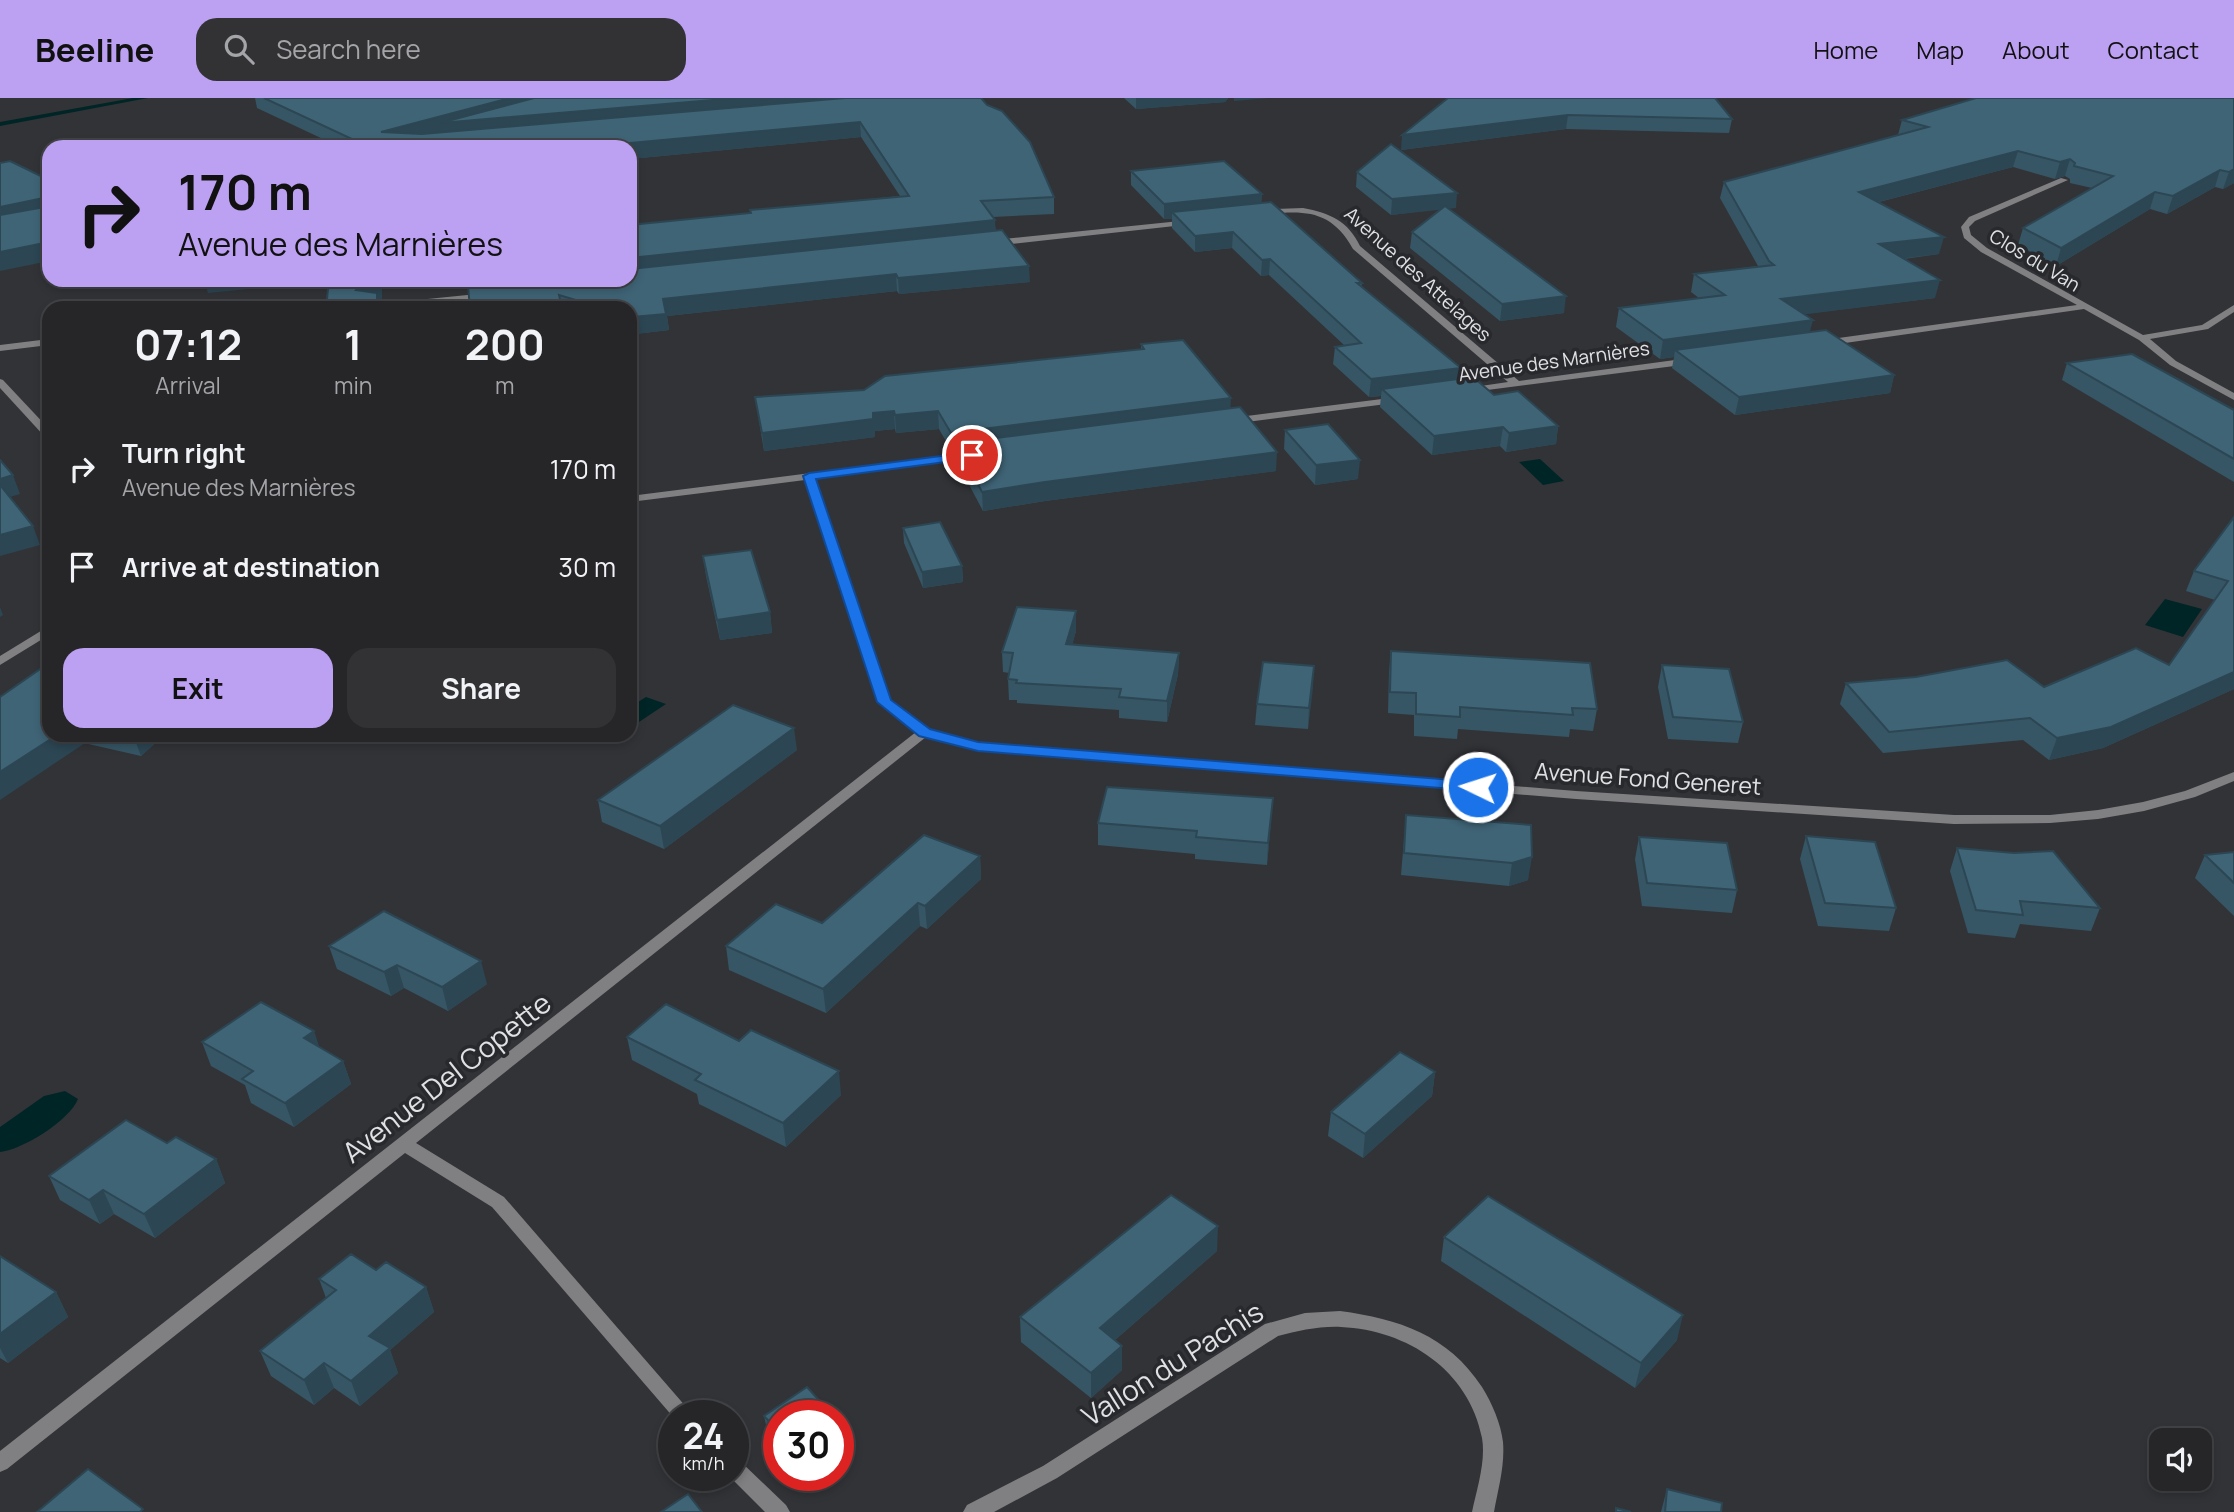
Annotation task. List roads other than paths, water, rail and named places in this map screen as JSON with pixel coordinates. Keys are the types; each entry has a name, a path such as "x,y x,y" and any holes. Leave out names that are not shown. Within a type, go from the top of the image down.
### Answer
{"street":[{"name":"Clos du Van","path":"2064,180 1972,219 1965,227 1967,236 1984,250 2083,307"},
{"name":"Avenue des Attelages","path":"1255,214 1298,210 1332,218 1347,230 1356,247 1516,384"},
{"path":"985,244 1201,221"},
{"path":"435,301 492,295"},
{"path":"1806,345 2083,307 2142,338 2173,363 2234,397"},
{"path":"2142,338 2205,327 2234,308"},
{"path":"0,348 42,343"},
{"name":"Avenue des Marnières","path":"1460,392 1709,358"},
{"path":"0,382 42,427"},
{"path":"1225,422 1405,399"},
{"path":"637,498 989,453"},
{"name":"Avenue Fond Generet","path":"809,476 885,702 924,733 978,747 1630,799 1972,822 2049,820 2115,810 2197,793 2234,776"},
{"path":"0,661 42,634"},
{"name":"Avenue Del Copette","path":"0,1463 924,733"},
{"path":"404,1144 498,1202 670,1400"},
{"name":"Vallon du Pachis","path":"974,1512 1050,1472 1272,1330 1294,1322 1337,1317 1374,1322 1418,1338 1454,1365 1476,1392 1487,1419 1493,1449 1483,1512"},
{"path":"749,1483 779,1512"}],"water":[{"path":"1540,459 1564,481 1543,485 1519,462"},
{"path":"2165,599 2202,609 2183,637 2145,625"},
{"path":"646,697 666,704 637,723 637,703"},
{"path":"65,1091 78,1099 66,1116 32,1140 0,1152 0,1127 44,1096"}],"waterway":[{"path":"0,124 145,98"}]}
